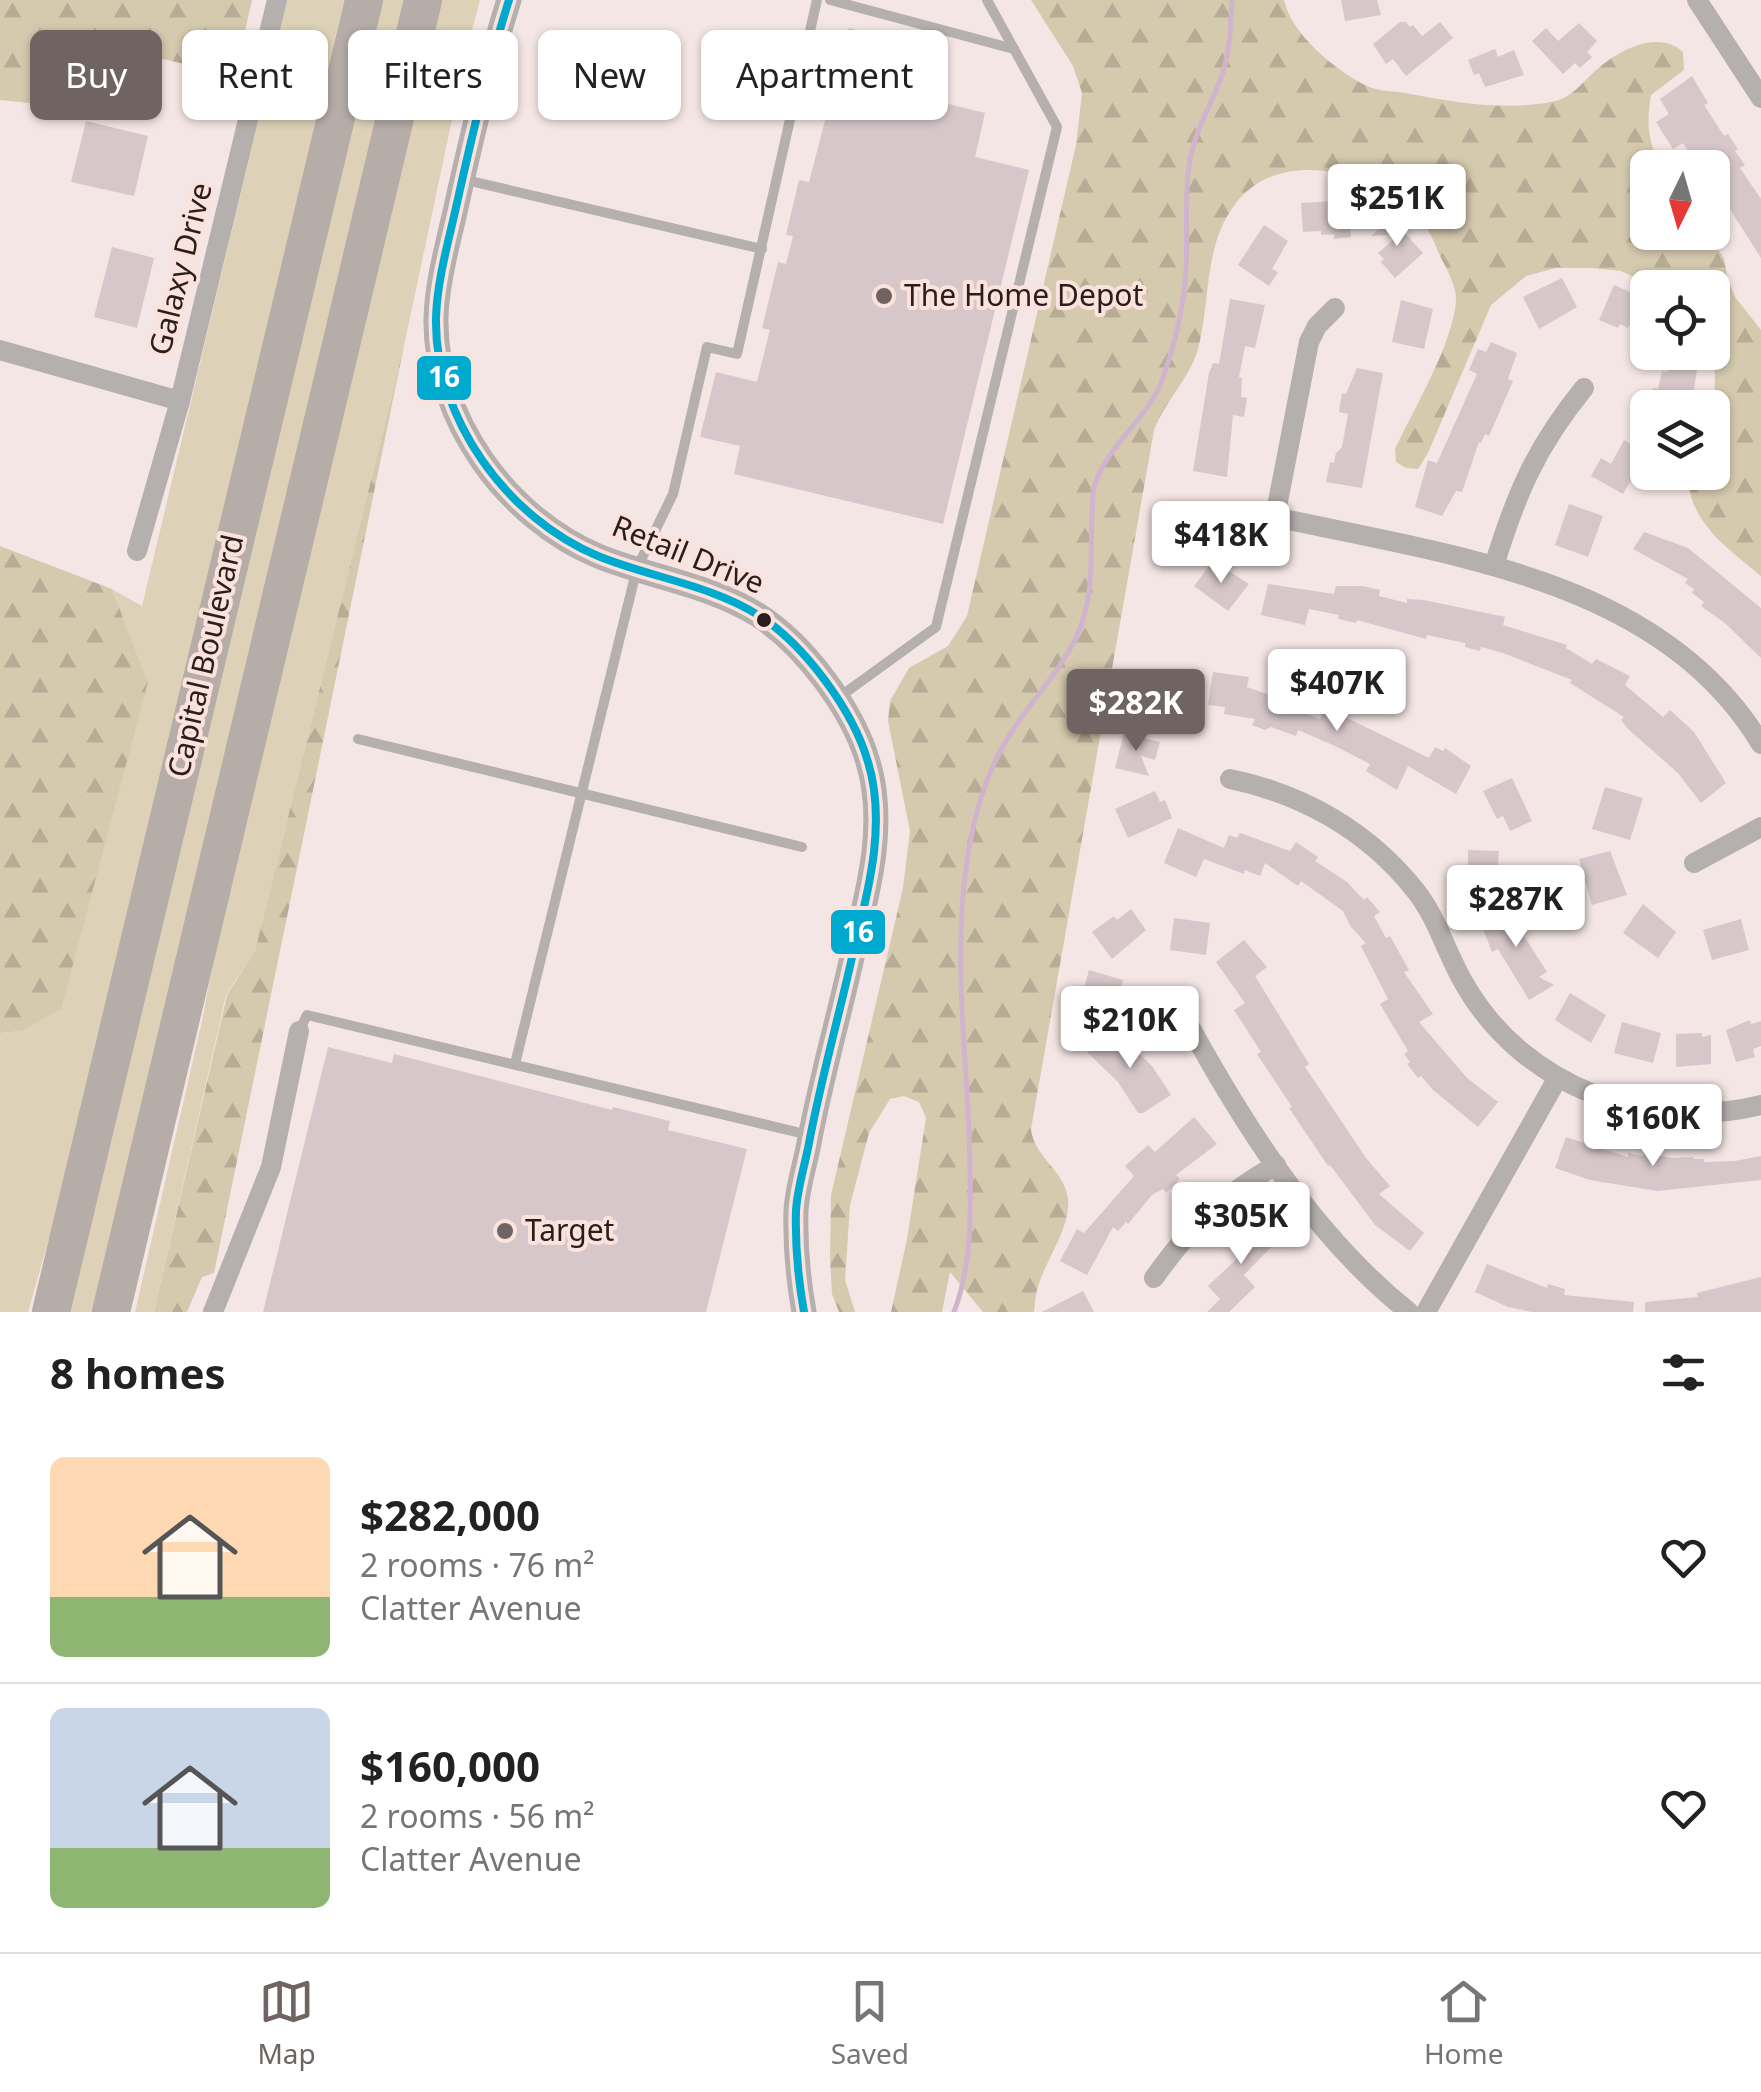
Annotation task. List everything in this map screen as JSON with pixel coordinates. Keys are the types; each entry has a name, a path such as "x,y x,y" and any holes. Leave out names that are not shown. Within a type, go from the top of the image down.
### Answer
{"highway":[{"name":"Capital Boulevard","path":"51,1312 364,0"},
{"name":"Capital Boulevard","path":"111,1312 424,0"}],"street":[{"name":"Galaxy Drive","path":"137,550 180,402 276,0"},
{"name":"Retail Drive","path":"510,0 443,266 436,319 452,403 493,477 522,508 595,555 759,615 816,667 838,699 869,763 875,811 872,872 796,1208 797,1269 804,1312"},
{"path":"1697,0 1761,98"},
{"path":"1336,308 1309,342 1276,517 1494,566 1564,588 1634,623 1701,674 1724,696 1761,744"},
{"path":"0,350 180,402"},
{"path":"1494,566 1510,513 1535,456 1584,388"},
{"path":"1230,779 1267,786 1313,805 1393,864 1418,894 1466,988 1508,1040 1557,1079 1597,1097 1648,1110 1709,1113 1761,1105"},
{"path":"1694,862 1761,828"},
{"path":"1183,1014 1276,1165 1334,1244 1409,1312"},
{"path":"213,1312 271,1167 299,1032"},
{"path":"1426,1312 1557,1079"},
{"path":"1154,1278 1185,1234 1236,1188 1276,1165"}],"lane":[{"path":"515,1064 637,568 673,494 707,347 736,354 817,0"},
{"path":"830,0 1014,48"},
{"path":"838,699 936,628 1057,127 987,0"},
{"path":"462,179 762,250"},
{"path":"358,739 802,847"},
{"path":"299,1032 307,1015 810,1135"}],"shaded area":[{"path":"287,0 344,0 328,69 328,30 280,30"},
{"path":"376,0 411,0 404,30 369,30"},
{"path":"439,0 480,0 472,30 432,30"},
{"path":"348,117 382,120 99,1312 63,1312"},
{"path":"258,120 316,120 88,1102 28,1312 0,1312 0,1033 21,1031 148,682 112,589 142,606"},
{"path":"410,120 452,120 404,346 255,951 226,995 154,1312 135,1312 202,1021 231,868"}],"green space":[{"path":"0,0 252,0 245,30 182,30 182,63 162,59 162,30 30,30 30,103 0,100"},
{"path":"1031,0 1284,0 1296,26 1316,50 1367,86 1478,104 1515,106 1559,100 1629,49 1652,42 1673,46 1683,52 1684,70 1651,95 1649,132 1653,150 1630,150 1630,250 1718,250 1726,270 1630,270 1630,275 1592,268 1556,268 1526,276 1491,305 1428,453 1418,469 1406,468 1396,462 1395,449 1440,356 1456,301 1451,279 1424,224 1384,191 1332,172 1305,170 1279,174 1256,185 1236,203 1225,219 1213,255 1198,349 1154,430 1031,1129 1037,1148 1061,1179 1068,1198 1066,1219 1039,1285 1034,1312 983,1312 950,1272 942,1312 891,1312 926,1118 919,1102 904,1096 890,1099 869,1133 850,1205 845,1280 855,1312 839,1312 832,1294 831,1195 903,888 910,831 888,721 890,701 909,668 948,646 967,616 1076,145 1082,93 1073,66"},
{"path":"1730,285 1761,330 1761,576 1712,532 1694,505 1690,490 1730,490 1730,390 1715,390 1714,370 1730,370"},
{"path":"404,346 214,1273 202,1277 187,1312 154,1312 227,995 255,951"},
{"path":"0,546 112,589 148,682 61,1009 21,1031 0,1033"}],"building":[{"path":"1341,0 1377,0 1381,15 1345,21"},
{"path":"1400,22 1413,25 1422,36 1440,22 1453,38 1406,76 1393,59 1386,64 1373,44"},
{"path":"1579,23 1597,41 1587,52 1592,57 1580,68 1575,63 1563,74 1532,41 1546,28 1558,41"},
{"path":"1495,49 1498,57 1514,50 1524,75 1485,87 1468,60"},
{"path":"1692,76 1708,103 1704,105 1724,136 1728,134 1738,149 1735,151 1745,165 1740,168 1761,199 1761,258 1730,209 1730,150 1688,150 1683,143 1673,149 1656,122 1669,114 1660,99"},
{"name":"The Home Depot","path":"948,104 985,113 975,157 1029,170 943,524 734,474 740,446 700,437 716,372 757,382 770,330 762,328 778,262 786,264 793,236 786,235 799,180 809,182 825,120 948,120"},
{"path":"86,121 148,136 134,196 71,182"},
{"path":"1348,200 1351,237 1334,239 1334,234 1321,235 1321,231 1303,232 1301,203"},
{"path":"1391,218 1423,253 1395,278 1378,253 1400,234 1371,236"},
{"path":"1264,225 1288,241 1272,269 1278,272 1269,286 1238,265"},
{"path":"112,247 154,258 137,328 94,317"},
{"path":"1562,278 1577,307 1539,329 1523,297"},
{"path":"1614,285 1630,292 1628,328 1599,320"},
{"path":"1230,299 1265,305 1255,348 1245,346 1239,377 1241,397 1247,398 1244,417 1233,415 1227,477 1193,471 1209,373 1213,363 1219,364"},
{"path":"1401,300 1433,309 1424,349 1392,342"},
{"path":"1491,342 1517,353 1508,379 1513,381 1489,436 1485,434 1479,442 1462,492 1456,491 1442,516 1415,507 1428,460 1437,463 1477,374 1469,370 1478,349 1486,352"},
{"path":"1357,368 1383,373 1362,488 1326,482 1330,462 1334,463 1342,447 1348,414 1339,412 1342,393 1346,394"},
{"path":"1697,370 1694,390 1653,390 1658,389 1662,371"},
{"path":"1624,440 1630,443 1630,482 1623,494 1591,476 1601,458 1611,464"},
{"path":"1202,501 1204,528 1196,529 1199,547 1163,551 1161,534 1170,533 1169,525 1173,524 1171,504"},
{"path":"1569,504 1603,516 1588,557 1555,545"},
{"path":"1644,532 1688,548 1761,608 1761,658 1701,606 1704,602 1685,583 1688,579 1633,549"},
{"path":"1213,561 1249,584 1228,611 1194,586"},
{"path":"1268,584 1334,594 1336,586 1362,586 1380,590 1379,596 1407,603 1407,599 1424,600 1505,617 1503,625 1567,645 1592,664 1596,659 1630,676 1625,685 1663,717 1670,710 1694,732 1726,783 1701,803 1678,773 1628,729 1621,720 1624,717 1570,683 1572,680 1503,653 1338,619 1339,615 1309,609 1305,625 1261,615"},
{"path":"1178,669 1175,682 1191,700 1178,712 1170,702 1165,720 1156,728 1139,709 1153,697 1150,693"},
{"path":"1213,672 1249,677 1247,687 1290,702 1288,707 1320,719 1325,709 1337,713 1429,758 1435,747 1443,751 1445,748 1471,766 1456,794 1408,766 1397,790 1366,771 1370,764 1335,746 1298,730 1296,736 1271,727 1265,730 1252,725 1255,719 1224,714 1225,707 1208,705"},
{"path":"1124,733 1160,742 1155,760 1141,756 1149,776 1115,768"},
{"path":"1512,778 1532,821 1510,831 1503,816 1497,819 1483,791"},
{"path":"1605,787 1643,798 1630,840 1592,829"},
{"path":"1155,791 1160,802 1165,800 1172,818 1128,838 1115,809"},
{"path":"1178,828 1224,848 1229,835 1237,838 1240,833 1290,851 1296,842 1364,900 1367,897 1380,912 1374,916 1386,938 1390,936 1409,970 1404,972 1433,1014 1419,1022 1467,1078 1498,1102 1478,1127 1421,1076 1418,1078 1407,1064 1410,1062 1404,1054 1408,1051 1380,1004 1388,999 1361,946 1366,943 1343,911 1301,881 1298,886 1265,863 1260,876 1204,859 1196,877 1164,863"},
{"path":"1468,850 1499,851 1491,895 1468,894"},
{"path":"1610,851 1627,895 1592,905 1579,859"},
{"path":"1512,904 1527,934 1524,936 1547,972 1539,977 1554,985 1529,1000 1498,949 1492,952 1480,921"},
{"path":"1643,904 1676,932 1658,958 1623,933"},
{"path":"1131,909 1146,930 1112,959 1092,932"},
{"path":"1174,918 1210,923 1206,955 1170,950"},
{"path":"1741,919 1749,950 1712,960 1703,930"},
{"path":"1244,940 1267,967 1255,976 1309,1064 1305,1067 1366,1158 1390,1186 1379,1194 1424,1233 1410,1251 1375,1225 1328,1166 1257,1054 1261,1052 1234,1010 1245,1003 1216,962"},
{"path":"1089,970 1123,980 1114,1013 1080,1003"},
{"path":"1570,993 1606,1015 1591,1043 1555,1020"},
{"path":"1750,1020 1751,1024 1761,1021 1761,1046 1753,1049 1755,1057 1736,1062 1726,1030"},
{"path":"1622,1022 1661,1033 1653,1063 1614,1053"},
{"path":"1111,1027 1152,1066 1171,1095 1143,1113 1138,1113 1118,1082 1087,1052"},
{"path":"1702,1033 1702,1037 1711,1035 1711,1064 1676,1067 1676,1034"},
{"name":"Target","path":"328,1047 392,1063 394,1054 612,1110 613,1107 670,1121 668,1130 747,1149 706,1312 263,1312"},
{"path":"1194,1117 1217,1144 1176,1175 1180,1179 1166,1193 1163,1189 1152,1195 1128,1224 1118,1231 1113,1227 1087,1275 1060,1261 1077,1229 1084,1233 1134,1176 1125,1166 1148,1145 1155,1152"},
{"path":"1566,1137 1628,1157 1628,1153 1643,1153 1693,1157 1704,1162 1761,1156 1761,1180 1657,1191 1590,1180 1555,1168"},
{"path":"1252,1218 1276,1242 1244,1275 1255,1287 1229,1312 1207,1312 1220,1299 1208,1286 1240,1256 1227,1243"},
{"path":"1487,1264 1547,1288 1548,1284 1565,1289 1564,1295 1634,1302 1633,1312 1532,1312 1508,1307 1475,1292"},
{"path":"1761,1277 1761,1312 1645,1312 1645,1302 1698,1297 1697,1293"},
{"path":"1083,1291 1094,1312 1042,1312"}],"waterway":[{"path":"954,1312 964,1276 970,1220 961,936 974,825 989,774 1005,742 1057,670 1078,633 1089,589 1095,484 1108,457 1154,396 1170,356 1185,286 1191,154 1225,66 1232,0"}],"transit line":[{"name":"16","path":"509,0 475,126 437,304 439,355 462,427 506,490 565,539 598,556 720,596 775,628 809,661 839,700 868,762 876,809 873,858 797,1203 804,1312"}],"place":[{"name":"The Home Depot","path":"884,296"},
{"name":"Target","path":"505,1231"}]}
